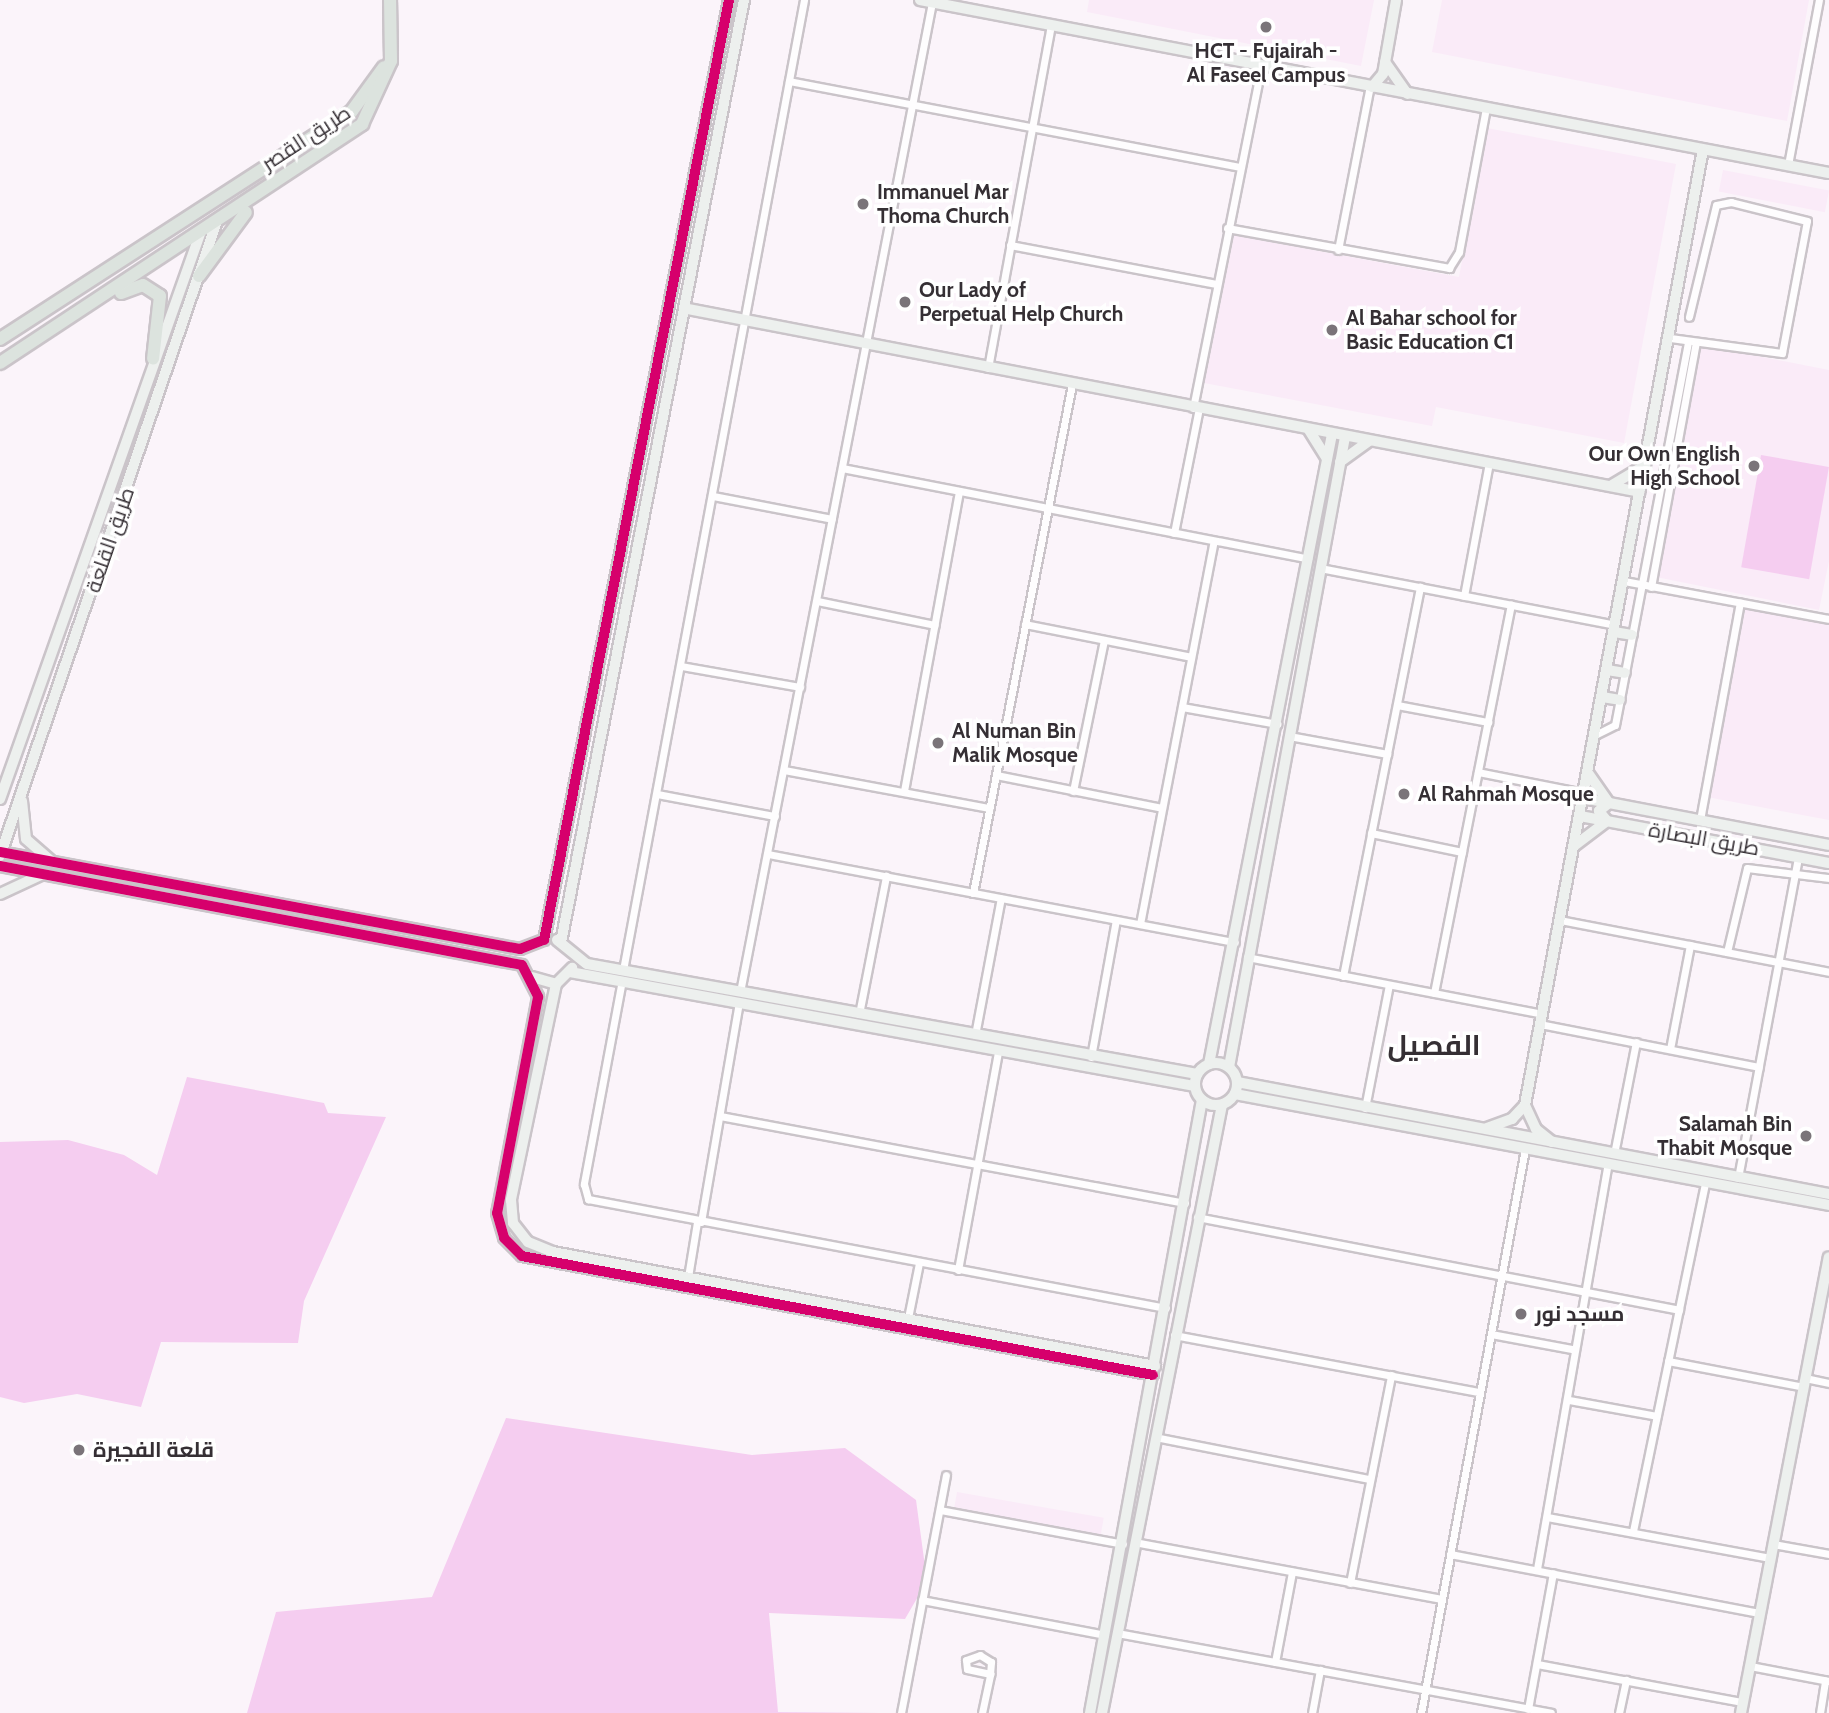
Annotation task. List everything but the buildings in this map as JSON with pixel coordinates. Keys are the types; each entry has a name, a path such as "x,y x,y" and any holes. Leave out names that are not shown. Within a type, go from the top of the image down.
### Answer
{"main road":[{"path":"390,0 394,41"},
{"name":"طريق القصر","path":"0,363 276,185 362,124 386,82 394,41"},
{"name":"طريق القصر","path":"0,339 190,212 352,111 376,82 394,41"},
{"path":"199,276 230,227 276,185"},
{"path":"85,306 199,225 199,214 190,212"},
{"path":"85,306 134,285 155,289 163,308 153,359"}],"street":[{"path":"544,940 729,0"},
{"path":"561,942 688,309 744,0"},
{"path":"804,0 584,1192 597,1202 1166,1308"},
{"path":"920,0 1829,173"},
{"path":"1338,250 1371,86 1385,62 1396,0"},
{"path":"1788,165 1819,0"},
{"path":"688,1277 932,2"},
{"path":"988,368 1051,26"},
{"path":"1385,62 1407,94"},
{"path":"1174,533 1216,284 1261,67"},
{"path":"789,81 1240,167"},
{"path":"1227,228 1338,250 1451,267 1486,108"},
{"path":"1480,1129 1512,1119 1525,1105 1670,338 1703,149"},
{"path":"1670,338 1782,353 1809,230 1802,216 1726,202 1709,220 1689,317"},
{"path":"1691,216 1709,220"},
{"name":"طريق القلعة","path":"0,853 216,224"},
{"name":"طريق القلعة","path":"0,799 153,359 200,234"},
{"path":"1010,245 1216,284"},
{"path":"688,309 1640,492"},
{"path":"1595,735 1613,729 1672,425 1692,342"},
{"path":"1651,587 1681,426 1692,342"},
{"path":"657,375 654,422 665,426"},
{"path":"973,893 1072,384"},
{"path":"1654,421 1681,426"},
{"path":"1309,430 1327,458"},
{"path":"1090,1713 1186,1203 1202,1100 1194,1086 1197,1074 1209,1063 1235,942 1332,434"},
{"path":"1102,1713 1196,1217 1222,1105 1235,1094 1237,1082 1229,1067 1246,957 1345,437"},
{"path":"1340,461 1369,441"},
{"path":"640,461 653,460 648,509"},
{"path":"1464,596 1489,463"},
{"path":"1609,486 1646,464"},
{"path":"842,468 1308,558"},
{"path":"1609,486 1627,495 1635,519"},
{"path":"905,791 959,491"},
{"path":"713,496 832,519"},
{"path":"1140,924 1214,541"},
{"path":"1320,568 1511,605 1632,635"},
{"path":"1623,581 1829,619"},
{"path":"1343,976 1420,587"},
{"path":"817,601 935,625"},
{"path":"1700,820 1740,603"},
{"path":"1434,993 1511,605"},
{"path":"1025,624 1192,657"},
{"path":"1073,791 1104,640"},
{"path":"681,666 800,687"},
{"path":"1607,670 1625,673"},
{"path":"1602,697 1620,700"},
{"path":"1397,705 1488,722"},
{"path":"1182,707 1277,724"},
{"path":"1288,736 1387,754"},
{"path":"784,770 990,808"},
{"path":"1478,772 1583,795"},
{"path":"1574,846 1606,821 1599,811 1609,803 1587,772"},
{"path":"996,775 1162,807"},
{"path":"23,790 24,835 52,862"},
{"path":"657,794 775,816"},
{"name":"طريق البصارة","path":"1583,795 1609,803 1829,845"},
{"name":"طريق البصارة","path":"1580,816 1829,863"},
{"path":"1371,834 1462,852"},
{"path":"0,853 532,947 544,940 561,942 572,956 623,975"},
{"path":"768,854 1235,942"},
{"path":"1738,1178 1798,857"},
{"path":"1727,952 1743,872 1757,865 1829,878"},
{"path":"0,866 530,973 556,984"},
{"path":"0,894 44,874"},
{"path":"859,1014 886,876"},
{"path":"975,1035 1001,898"},
{"path":"1091,1056 1116,920"},
{"path":"1560,920 1829,972"},
{"path":"1670,1049 1690,945"},
{"path":"532,947 530,973 538,998 497,1213 504,1238 522,1256 1154,1371"},
{"path":"572,956 570,972 556,984 511,1200 513,1223 540,1249 908,1318 1098,1361"},
{"path":"1246,957 1434,993 1636,1042 1759,1067"},
{"path":"570,972 623,975 998,1051 1194,1086"},
{"path":"1366,1108 1389,985"},
{"path":"740,997 859,1014 1197,1074"},
{"path":"1536,1569 1569,1399 1572,1349 1636,1042"},
{"path":"958,1270 998,1051"},
{"path":"1209,1063 1229,1067"},
{"path":"1237,1082 1552,1142 1705,1182 1829,1205"},
{"path":"1235,1094 1525,1149 1611,1159 1829,1194"},
{"path":"1202,1100 1222,1105"},
{"path":"1525,1105 1536,1129 1552,1142"},
{"path":"720,1116 1186,1203"},
{"path":"1421,1713 1525,1149"},
{"path":"1633,1531 1705,1182"},
{"path":"1196,1217 1501,1278 1679,1310"},
{"path":"1536,1664 1626,1680 1742,1707 1805,1383 1825,1298 1829,1257"},
{"path":"908,1318 919,1263"},
{"path":"1491,1334 1572,1349"},
{"path":"1174,1335 1480,1392"},
{"path":"1668,1361 1805,1383 1829,1383"},
{"path":"1350,1583 1391,1375"},
{"path":"1569,1399 1657,1416"},
{"path":"1154,1437 1370,1479"},
{"path":"901,1713 946,1475"},
{"path":"940,1510 1122,1545"},
{"path":"1547,1517 1770,1558"},
{"path":"1134,1542 1442,1599"},
{"path":"1773,1544 1829,1554"},
{"path":"1450,1555 1760,1613"},
{"path":"1275,1662 1292,1572"},
{"path":"1528,1709 1553,1573"},
{"path":"922,1600 1105,1635"},
{"path":"1117,1633 1551,1713"},
{"path":"1749,1666 1827,1681 1820,1713"},
{"path":"1312,1713 1320,1670"},
{"path":"982,1713 990,1674"},
{"path":"1619,1713 1626,1680"}],"shaded area":[{"name":"HCT - Fujairah - Al Faseel Campus","path":"1089,0 1374,0 1361,66 1087,12"},
{"path":"1442,0 1809,0 1787,121 1432,52"},
{"path":"1487,128 1676,164 1624,443 1436,407 1432,426 1204,383 1232,235 1459,277"},
{"path":"1723,170 1829,191 1825,212 1719,192"},
{"name":"Our Own English High School","path":"1701,345 1829,370 1829,561 1819,610 1656,577"},
{"path":"1761,455 1829,467 1809,579 1741,567"},
{"path":"1743,607 1829,624 1829,820 1707,797"},
{"path":"187,1077 324,1103 328,1113 386,1117 304,1301 298,1343 161,1342 141,1407 77,1394 24,1403 0,1397 0,1142 68,1140 124,1155 157,1175"},
{"path":"506,1418 752,1455 845,1448 916,1500 927,1581 905,1619 769,1613 778,1712 881,1713 247,1713 276,1612 432,1597"},
{"path":"957,1492 1104,1518 1100,1538 954,1512"}],"cycle path":[{"path":"0,852 520,949 544,940 729,0"},
{"path":"0,866 522,965 538,997 497,1213 504,1238 522,1256 1153,1375"}],"place":[{"name":"HCT - Fujairah - Al Faseel Campus","path":"1266,27"},
{"name":"Immanuel Mar Thoma Church","path":"863,204"},
{"name":"Our Lady of Perpetual Help Church","path":"905,302"},
{"name":"Al Bahar school for Basic Education C1","path":"1332,330"},
{"name":"Our Own English High School","path":"1754,466"},
{"name":"Al Numan Bin Malik Mosque","path":"938,743"},
{"name":"Al Rahmah Mosque","path":"1404,794"},
{"name":"Salamah Bin Thabit Mosque","path":"1806,1136"},
{"name":"مسجد نور","path":"1521,1314"},
{"name":"قلعة الفجيرة","path":"79,1450"}],"district":[{"name":"الفصيل","path":"1434,1045"}]}
